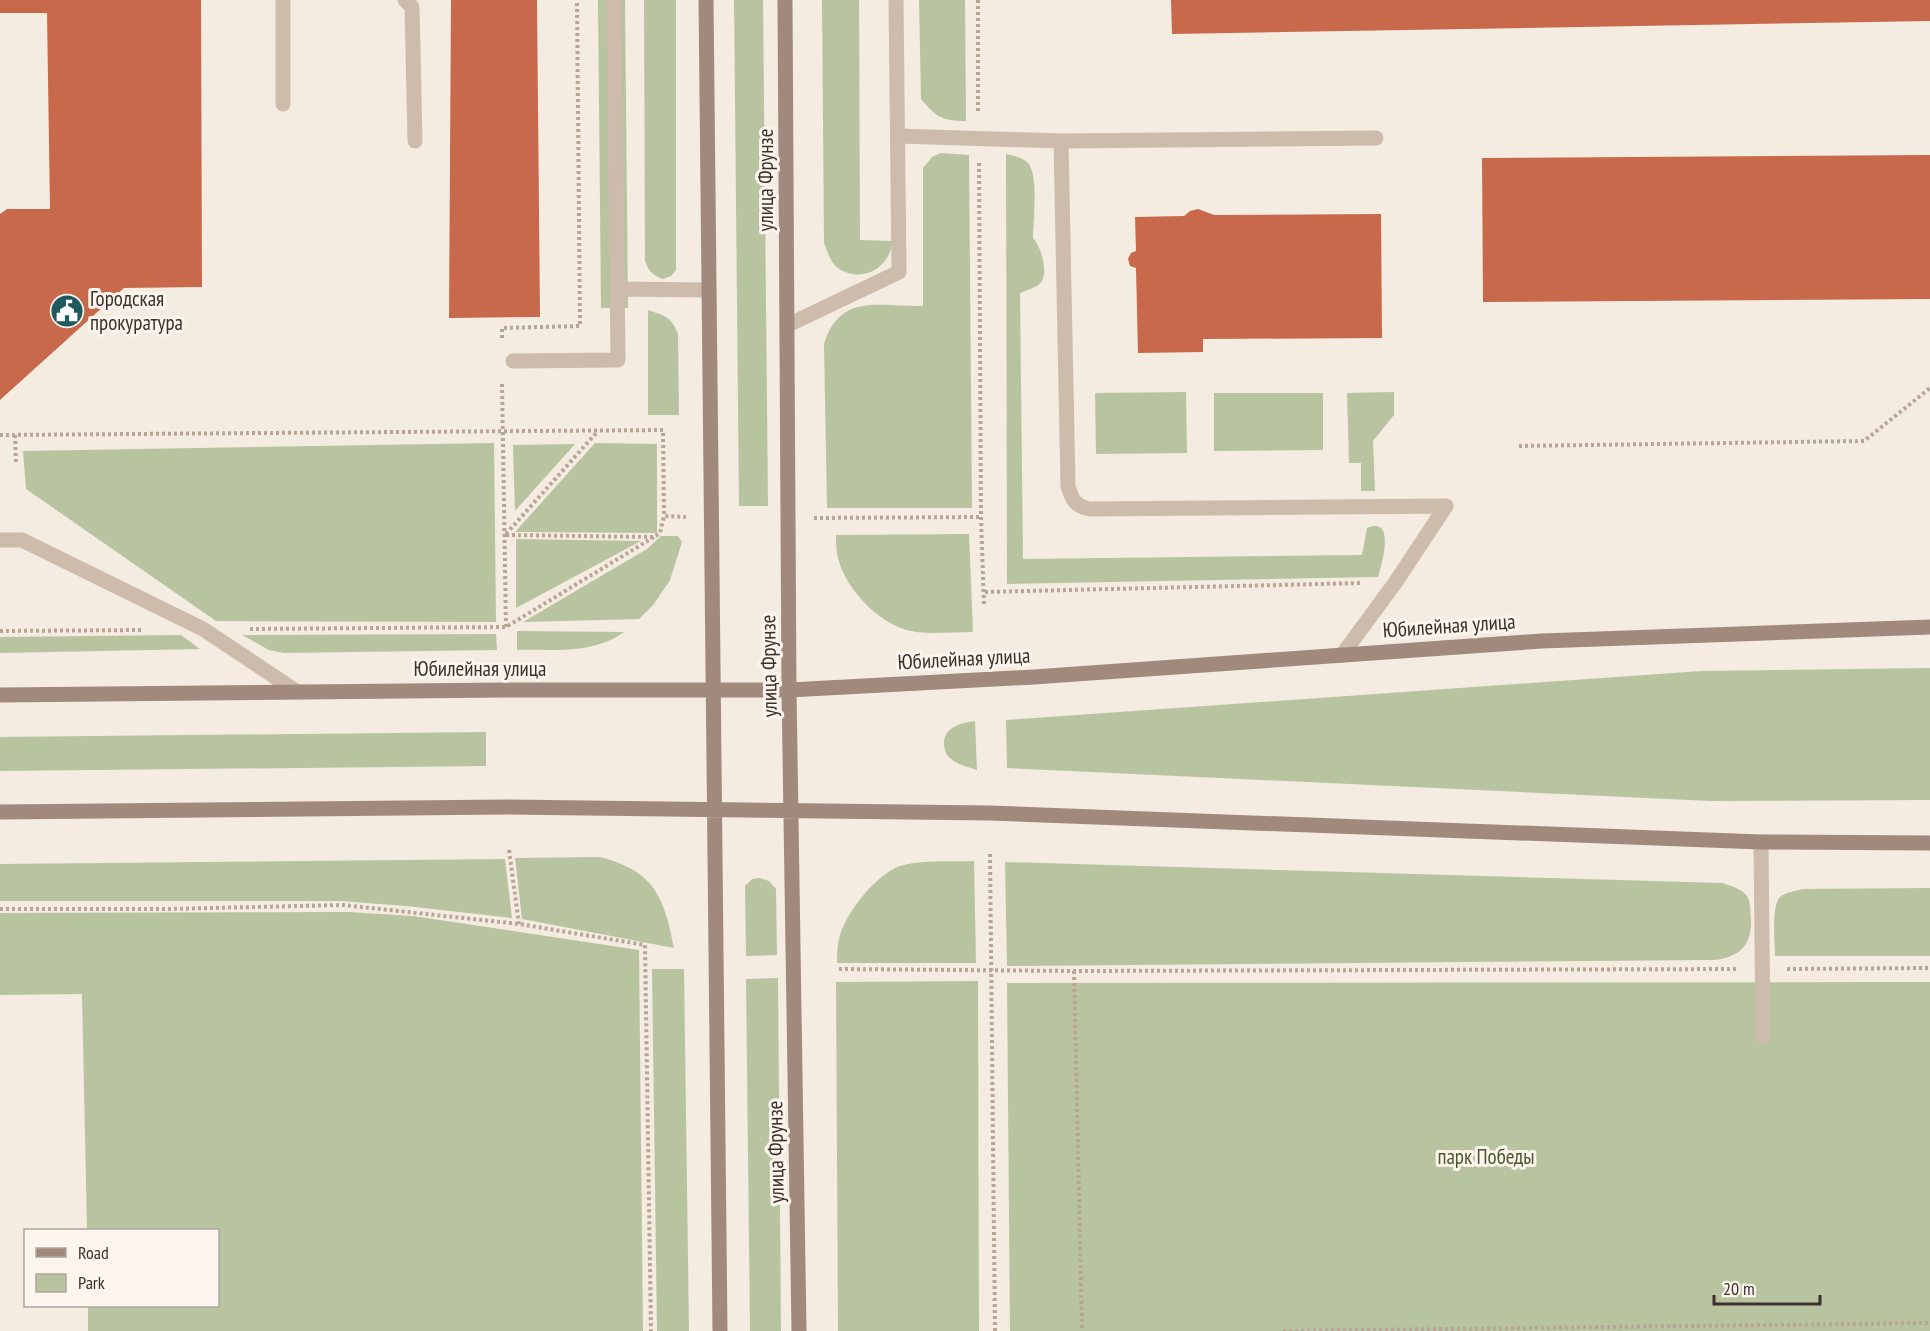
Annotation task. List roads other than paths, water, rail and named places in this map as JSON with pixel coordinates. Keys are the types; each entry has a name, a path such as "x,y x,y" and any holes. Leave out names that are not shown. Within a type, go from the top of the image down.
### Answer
{"main road":[{"path":"706,0 720,1331"},
{"name":"улица Фрунзе","path":"785,0 789,690 799,1331"},
{"name":"Юбилейная улица","path":"0,695 296,691 789,690 1034,677 1542,641 1930,627"},
{"path":"0,812 505,807 989,813 1761,842 1930,843"}],"lane":[{"path":"283,0 283,104"},
{"path":"405,0 412,7 415,141"},
{"path":"513,361 618,360 615,0"},
{"path":"788,326 899,272 896,0"},
{"path":"898,136 1061,141 1376,138"},
{"path":"1061,141 1068,486 1072,499 1078,506 1090,510 1446,506 1395,583 1342,655"},
{"path":"617,288 709,290"},
{"path":"0,540 22,540 203,629 296,691"},
{"path":"1761,842 1763,1037"}],"place":[{"name":"Городская прокуратура","path":"67,311"}],"park label":[{"name":"парк Победы","path":"1486,1157"}]}
